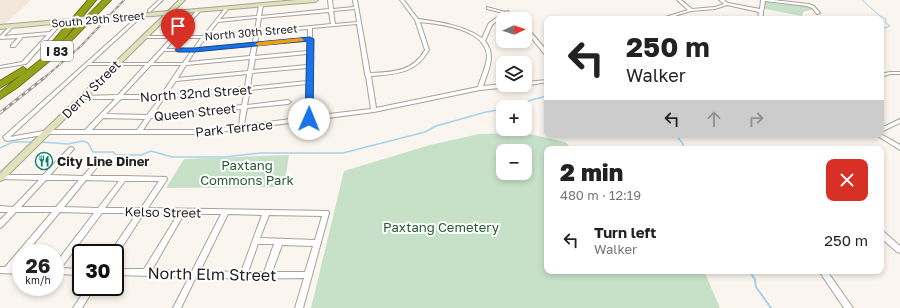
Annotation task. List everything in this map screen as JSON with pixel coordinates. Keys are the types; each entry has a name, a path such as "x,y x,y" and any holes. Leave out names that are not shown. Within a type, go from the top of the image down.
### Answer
{"highway":[{"name":"I 83","path":"0,90 45,55 92,0"},
{"name":"I 83","path":"0,96 47,60 66,43 107,0"},
{"path":"0,85 45,55"}],"street":[{"path":"149,11 161,0"},
{"name":"Derry Street","path":"1,178 182,0"},
{"name":"South 29th Street","path":"0,27 315,0"},
{"path":"330,0 333,25"},
{"path":"355,0 374,110"},
{"path":"367,75 399,72 411,68 425,56 427,50 417,20 402,0"},
{"path":"679,0 691,10"},
{"path":"721,0 727,4 762,11"},
{"path":"761,16 763,0 808,5 813,7 818,13"},
{"path":"670,16 691,10 715,8 727,4"},
{"path":"242,128 261,5"},
{"path":"139,132 184,64 227,8"},
{"path":"216,21 356,8"},
{"path":"488,8 507,12"},
{"path":"87,132 199,10"},
{"path":"87,64 137,19"},
{"path":"417,20 452,26 472,34 483,41 488,48 489,56 480,88"},
{"path":"483,41 490,24 496,20"},
{"path":"0,67 19,65 27,61 61,22"},
{"name":"North 30th Street","path":"144,37 204,37 358,22"},
{"path":"0,38 12,26"},
{"path":"309,119 310,27"},
{"path":"0,38 51,33"},
{"path":"13,46 22,36"},
{"path":"532,36 544,50"},
{"path":"162,50 194,50 310,39"},
{"path":"87,64 184,64 310,52"},
{"name":"Park Terrace","path":"87,64 6,138 49,132 205,132 374,110 480,88 496,86"},
{"path":"173,80 310,66"},
{"path":"884,75 890,73 900,73"},
{"path":"532,83 544,81"},
{"name":"North 32nd Street","path":"83,97 162,98 310,82"},
{"name":"Queen Street","path":"102,116 149,117 288,102"},
{"path":"884,129 900,121"},
{"path":"884,138 900,148"},
{"path":"0,224 70,148"},
{"path":"3,270 57,211 99,161"},
{"path":"1,178 44,177 164,179 120,244"},
{"path":"64,258 124,178"},
{"name":"Kelso Street","path":"0,209 57,211 326,213 317,243"},
{"path":"147,272 182,212"},
{"path":"178,308 225,212"},
{"path":"242,276 266,213"},
{"path":"884,237 900,250"},
{"path":"255,242 317,243 299,308"},
{"path":"267,276 279,242"},
{"name":"North Elm Street","path":"124,272 195,273 242,276 308,274"},
{"path":"825,274 849,308"},
{"path":"77,308 85,296"}],"shaded area":[{"path":"0,0 31,0 4,25 0,26"}],"green space":[{"path":"765,2 809,6 814,9 803,12 802,16 765,9"},
{"name":"Paxtang Cemetery","path":"479,134 496,134 496,136 532,136 532,135 565,142 570,146 544,146 544,274 705,274 720,308 311,308 344,171 430,145"},
{"name":"Paxtang Commons Park","path":"289,155 284,187 166,188 184,159"}],"waterway":[{"path":"862,0 880,16"},
{"path":"884,18 886,19 885,22 890,26 884,29"},
{"path":"531,100 544,97"},
{"path":"41,142 68,144 83,141 88,143 93,152 113,152 116,155 141,155 151,151 172,157 223,157 260,153 343,153 425,132 436,126 496,110"},
{"path":"678,138 683,146"},
{"path":"0,148 13,142 33,142"},
{"path":"752,274 755,280 756,287 771,308"}],"railway":[{"path":"43,79 81,46 124,0"},
{"path":"0,113 44,78"}],"slow traffic":[{"path":"259,44 301,40"}],"place":[{"name":"City Line Diner","path":"44,161"}],"route":[{"path":"178,50 194,50 310,39 309,119"}]}
